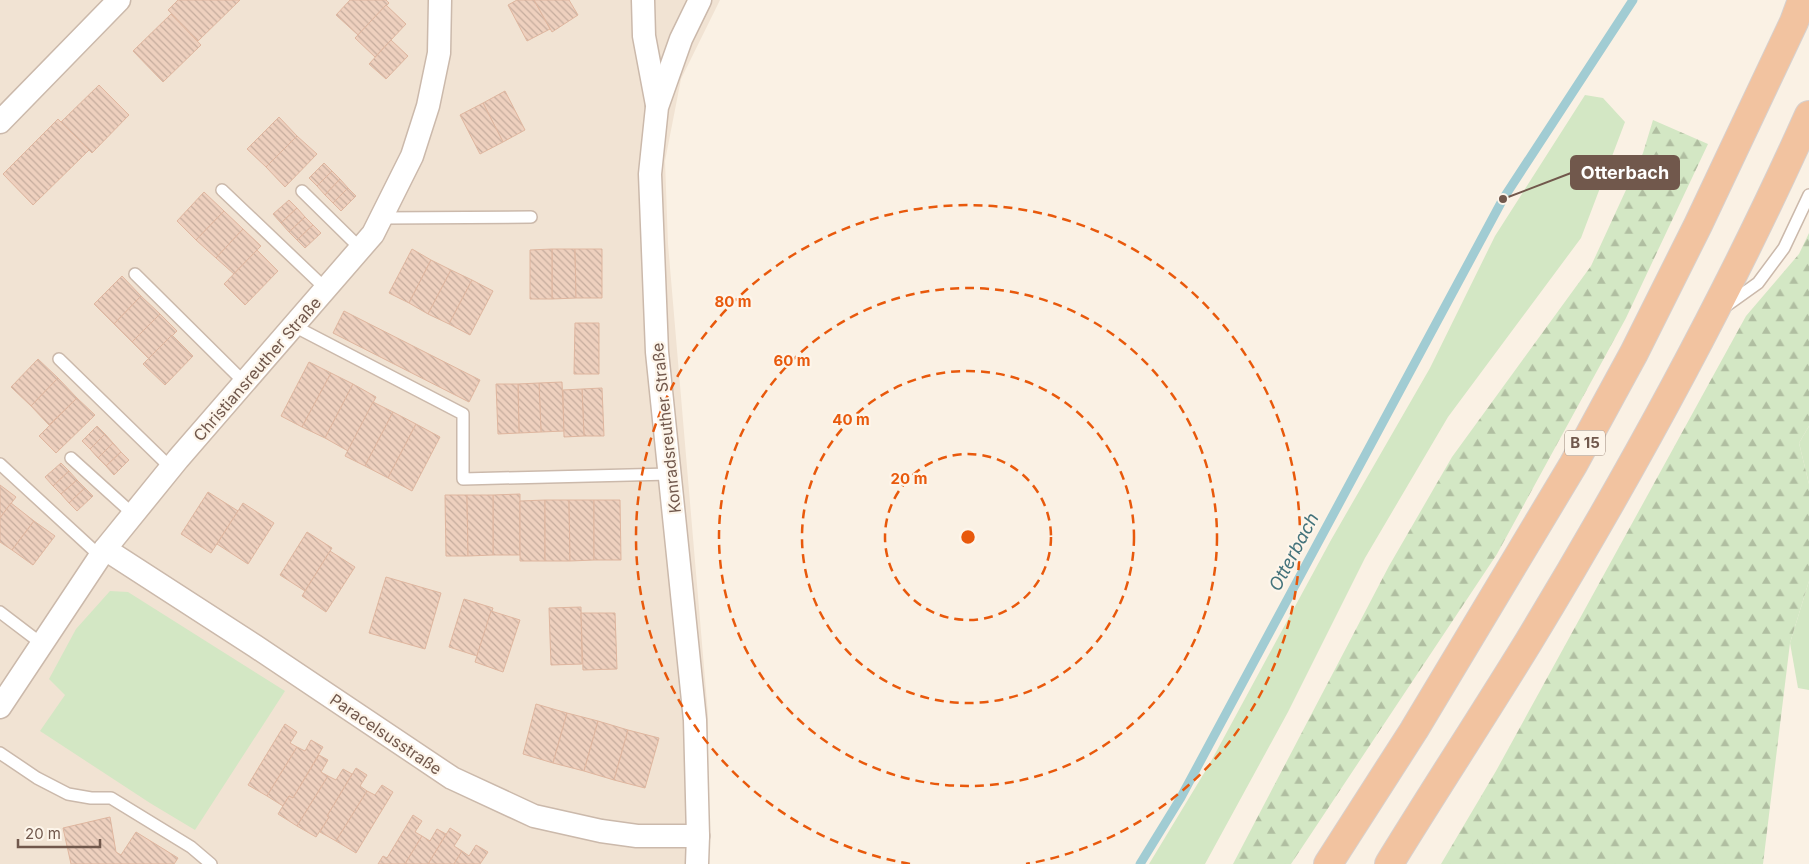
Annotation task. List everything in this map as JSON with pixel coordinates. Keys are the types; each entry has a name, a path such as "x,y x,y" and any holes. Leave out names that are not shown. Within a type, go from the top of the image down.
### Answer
{"highway":[{"name":"B 15","path":"1328,864 1430,705 1572,465 1634,353 1698,225 1794,22 1802,0"},
{"path":"1389,864 1548,607 1632,464 1710,316 1809,115"}],"street":[{"path":"0,122 119,0"},
{"name":"Christiansreuther Straße","path":"4,693 42,644 103,553 133,514 373,234 412,156 428,106 439,53 440,0"},
{"path":"643,0 644,36 657,107"},
{"name":"Konradsreuther Straße","path":"697,864 695,720 657,352 650,174 657,107 681,39 700,0"},
{"name":"Paracelsusstraße","path":"103,553 255,646 452,778 534,816 601,831 637,836 698,836"}],"lane":[{"path":"222,190 326,289"},
{"path":"302,191 360,248"},
{"path":"1710,316 1739,298 1758,283 1784,248 1809,195"},
{"path":"382,218 531,217"},
{"path":"135,274 245,383"},
{"path":"294,326 463,414 463,479 670,474"},
{"path":"59,359 171,468"},
{"path":"71,458 133,514"},
{"path":"0,464 103,553"},
{"path":"0,612 42,644"},
{"path":"0,753 38,778 68,794 91,798 111,798 191,847 211,864"}],"shaded area":[{"path":"0,0 720,0 681,79 665,161 668,244 708,714 707,864 0,864"}],"green space":[{"path":"1585,95 1603,98 1625,122 1581,238 1448,417 1365,558 1288,712 1205,864 1149,864 1209,765 1331,540 1430,368 1495,236"},
{"path":"1653,120 1708,144 1626,318 1497,554 1291,864 1233,864 1389,566 1452,457 1591,266 1643,153"},
{"path":"1809,233 1809,426 1799,443 1809,484 1809,581 1790,643 1763,864 1441,864 1496,771 1746,316 1799,254"},
{"path":"1809,426 1809,484 1799,443"},
{"path":"1809,581 1809,690 1798,688 1790,643"},
{"path":"110,591 128,592 285,691 195,830 40,731 65,695 49,679 76,629"}],"building":[{"path":"178,0 240,0 198,41 168,10"},
{"path":"350,0 386,0 389,3 358,35 336,15"},
{"path":"517,0 534,0 550,29 527,41 508,5"},
{"path":"534,0 569,0 578,15 552,32"},
{"path":"386,5 406,24 375,57 355,38"},
{"path":"171,14 201,45 163,82 133,51"},
{"path":"391,40 408,56 386,79 369,64"},
{"path":"99,85 129,115 92,153 61,122"},
{"path":"505,91 525,130 503,142 483,103"},
{"path":"483,103 503,142 480,154 460,115"},
{"path":"279,117 297,136 266,167 247,149"},
{"path":"58,119 89,150 33,205 3,174"},
{"path":"297,136 317,154 285,187 266,167"},
{"path":"324,163 332,171 317,186 309,178"},
{"path":"332,171 340,179 325,195 317,186"},
{"path":"340,179 348,188 333,203 325,195"},
{"path":"348,188 356,196 341,211 333,203"},
{"path":"204,192 224,211 196,240 177,221"},
{"path":"289,200 297,208 281,223 273,214"},
{"path":"297,208 305,217 289,232 281,223"},
{"path":"224,211 243,229 216,258 196,240"},
{"path":"305,217 313,225 297,240 289,232"},
{"path":"313,225 321,233 305,248 297,240"},
{"path":"243,229 261,246 234,274 216,258"},
{"path":"412,249 431,260 409,303 389,293"},
{"path":"552,249 575,249 576,298 552,299"},
{"path":"552,249 552,299 530,299 530,250"},
{"path":"575,249 602,249 602,298 576,298"},
{"path":"257,250 278,271 245,305 224,284"},
{"path":"431,260 451,270 428,314 409,303"},
{"path":"451,270 472,280 449,324 428,314"},
{"path":"122,276 141,296 114,324 94,304"},
{"path":"472,280 493,291 470,335 449,324"},
{"path":"141,296 160,314 132,342 114,324"},
{"path":"344,311 480,380 469,402 333,333"},
{"path":"160,314 177,331 149,359 132,342"},
{"path":"575,323 599,323 599,374 574,374"},
{"path":"172,335 193,356 165,385 143,364"},
{"path":"38,359 58,378 31,406 11,387"},
{"path":"309,362 331,373 302,427 281,416"},
{"path":"331,373 353,384 325,438 302,427"},
{"path":"58,378 77,398 49,425 31,406"},
{"path":"562,382 564,431 541,432 539,383"},
{"path":"539,383 541,432 519,433 518,384"},
{"path":"353,384 376,397 348,451 325,438"},
{"path":"496,384 518,384 519,433 498,434"},
{"path":"602,388 604,436 584,436 582,389"},
{"path":"582,389 584,436 564,437 563,390"},
{"path":"77,398 95,415 56,453 39,436"},
{"path":"373,402 393,412 365,466 345,456"},
{"path":"393,412 416,424 388,478 365,466"},
{"path":"416,424 440,437 412,491 388,478"},
{"path":"97,426 105,434 90,449 82,441"},
{"path":"105,434 113,443 98,458 90,449"},
{"path":"113,443 121,452 106,466 98,458"},
{"path":"121,452 129,460 114,475 106,466"},
{"path":"61,463 69,471 53,486 45,477"},
{"path":"69,471 77,480 61,494 53,486"},
{"path":"77,480 85,488 69,503 61,494"},
{"path":"0,485 16,497 0,518"},
{"path":"85,488 93,496 77,511 69,503"},
{"path":"208,492 238,511 211,553 181,534"},
{"path":"520,494 520,555 493,555 493,495"},
{"path":"445,495 467,495 468,556 446,556"},
{"path":"467,495 493,495 493,555 468,556"},
{"path":"545,500 545,561 520,561 520,501"},
{"path":"545,500 569,500 570,561 545,561"},
{"path":"569,500 594,500 594,560 570,561"},
{"path":"594,500 620,500 621,560 594,560"},
{"path":"11,503 34,521 12,550 0,542 0,518"},
{"path":"243,503 274,523 248,564 217,544"},
{"path":"34,521 55,536 33,565 12,550"},
{"path":"307,532 332,548 305,591 280,575"},
{"path":"330,551 355,567 326,612 302,596"},
{"path":"386,577 441,593 425,649 369,633"},
{"path":"464,599 493,608 477,656 449,647"},
{"path":"581,607 582,664 551,665 549,608"},
{"path":"491,611 520,620 503,672 475,662"},
{"path":"581,613 615,613 617,669 583,670"},
{"path":"536,704 567,713 553,763 523,754"},
{"path":"567,713 598,721 584,771 553,763"},
{"path":"598,721 628,730 614,780 584,771"},
{"path":"285,724 297,732 290,743 297,747 267,796 248,785"},
{"path":"628,730 659,738 645,788 614,780"},
{"path":"311,740 323,747 293,798 289,796 283,806 267,796 297,747 305,751"},
{"path":"319,755 328,760 321,772 328,776 297,826 278,814 289,796 293,798"},
{"path":"356,768 367,775 360,786 367,791 336,841 320,832 329,817 327,816"},
{"path":"343,769 352,774 316,837 297,826 328,776 336,780"},
{"path":"382,785 393,792 356,853 336,841 367,791 375,795"},
{"path":"413,815 422,821 415,832 422,836 405,864 378,864 383,856 387,858"},
{"path":"110,817 116,852 121,855 136,832 178,858 174,864 71,864 63,828"},
{"path":"450,828 461,835 454,846 462,851 454,864 428,864"},
{"path":"437,829 446,834 428,864 405,864 422,836 430,841"},
{"path":"476,845 488,852 480,864 454,864 462,851 469,856"}],"waterway":[{"name":"Otterbach","path":"1140,864 1180,799 1503,199 1633,0"}],"place":[{"name":"Otterbach","path":"1503,199"}]}
